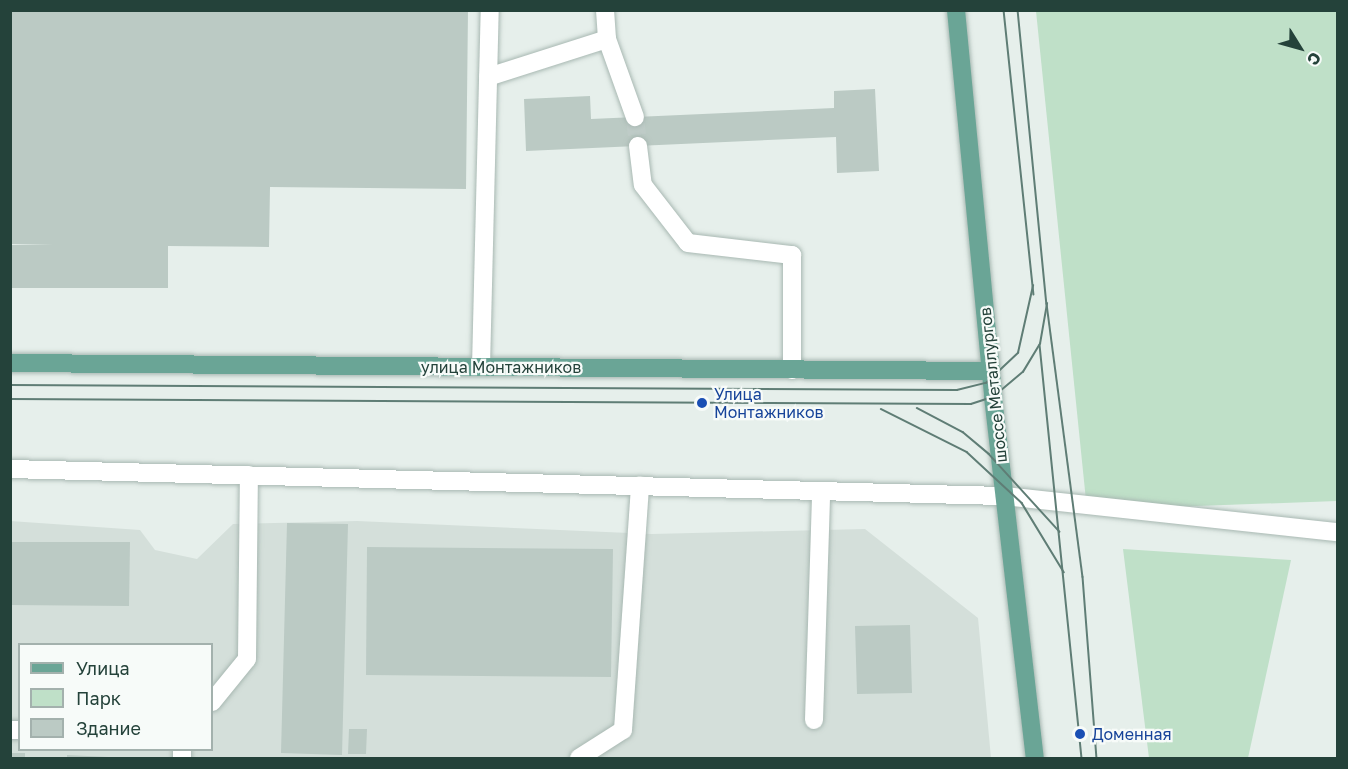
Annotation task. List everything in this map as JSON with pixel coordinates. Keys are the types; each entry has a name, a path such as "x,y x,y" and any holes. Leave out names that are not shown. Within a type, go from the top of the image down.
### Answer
{"main road":[{"name":"шоссе Металлургов","path":"956,10 1004,496 1035,759"},
{"name":"улица Монтажников","path":"10,363 991,371"}],"lane":[{"path":"481,367 490,10"},
{"path":"605,10 607,39 635,117"},
{"path":"488,77 607,39"},
{"path":"638,146 643,184 688,243 792,255 792,370"},
{"path":"10,469 1004,496 1338,532"},
{"path":"213,701 247,659 249,475"},
{"path":"579,759 623,730 640,486"},
{"path":"814,720 821,491"}],"shaded area":[{"path":"10,521 140,530 155,550 197,559 233,524 357,521 652,534 865,529 978,618 991,758 11,758"}],"green space":[{"path":"1036,11 1337,11 1337,501 1087,510"},
{"path":"1123,549 1291,560 1248,758 1149,758"}],"building":[{"path":"10,10 468,10 466,189 270,187 269,247 168,246 168,288 10,288 10,245 53,245 10,244"},
{"path":"875,89 879,171 837,173 836,137 526,151 524,99 590,96 591,119 834,108 834,91"},
{"path":"287,523 348,524 342,755 281,753"},
{"path":"10,542 130,542 129,606 10,605"},
{"path":"367,547 613,549 611,677 366,675"},
{"path":"910,625 912,693 857,694 855,626"},
{"path":"349,729 367,729 366,754 348,754"},
{"path":"10,753 25,753 25,758 10,758"},
{"path":"67,755 108,757 108,758 67,758"}],"tunnel":[{"path":"635,117 638,146"}],"tram line":[{"path":"1004,10 1034,294"},
{"path":"1018,10 1047,304 1083,577 1097,758"},
{"path":"10,385 957,390 986,383 1018,353 1033,286"},
{"path":"10,399 971,404 993,397 1023,372 1040,344 1047,304"},
{"path":"1040,345 1082,758"},
{"path":"917,408 963,432 989,454 1060,532"},
{"path":"881,409 967,452 1022,503 1064,572"}],"place":[{"name":"Улица Монтажников","path":"702,403"},
{"name":"Доменная","path":"1080,734"}]}
